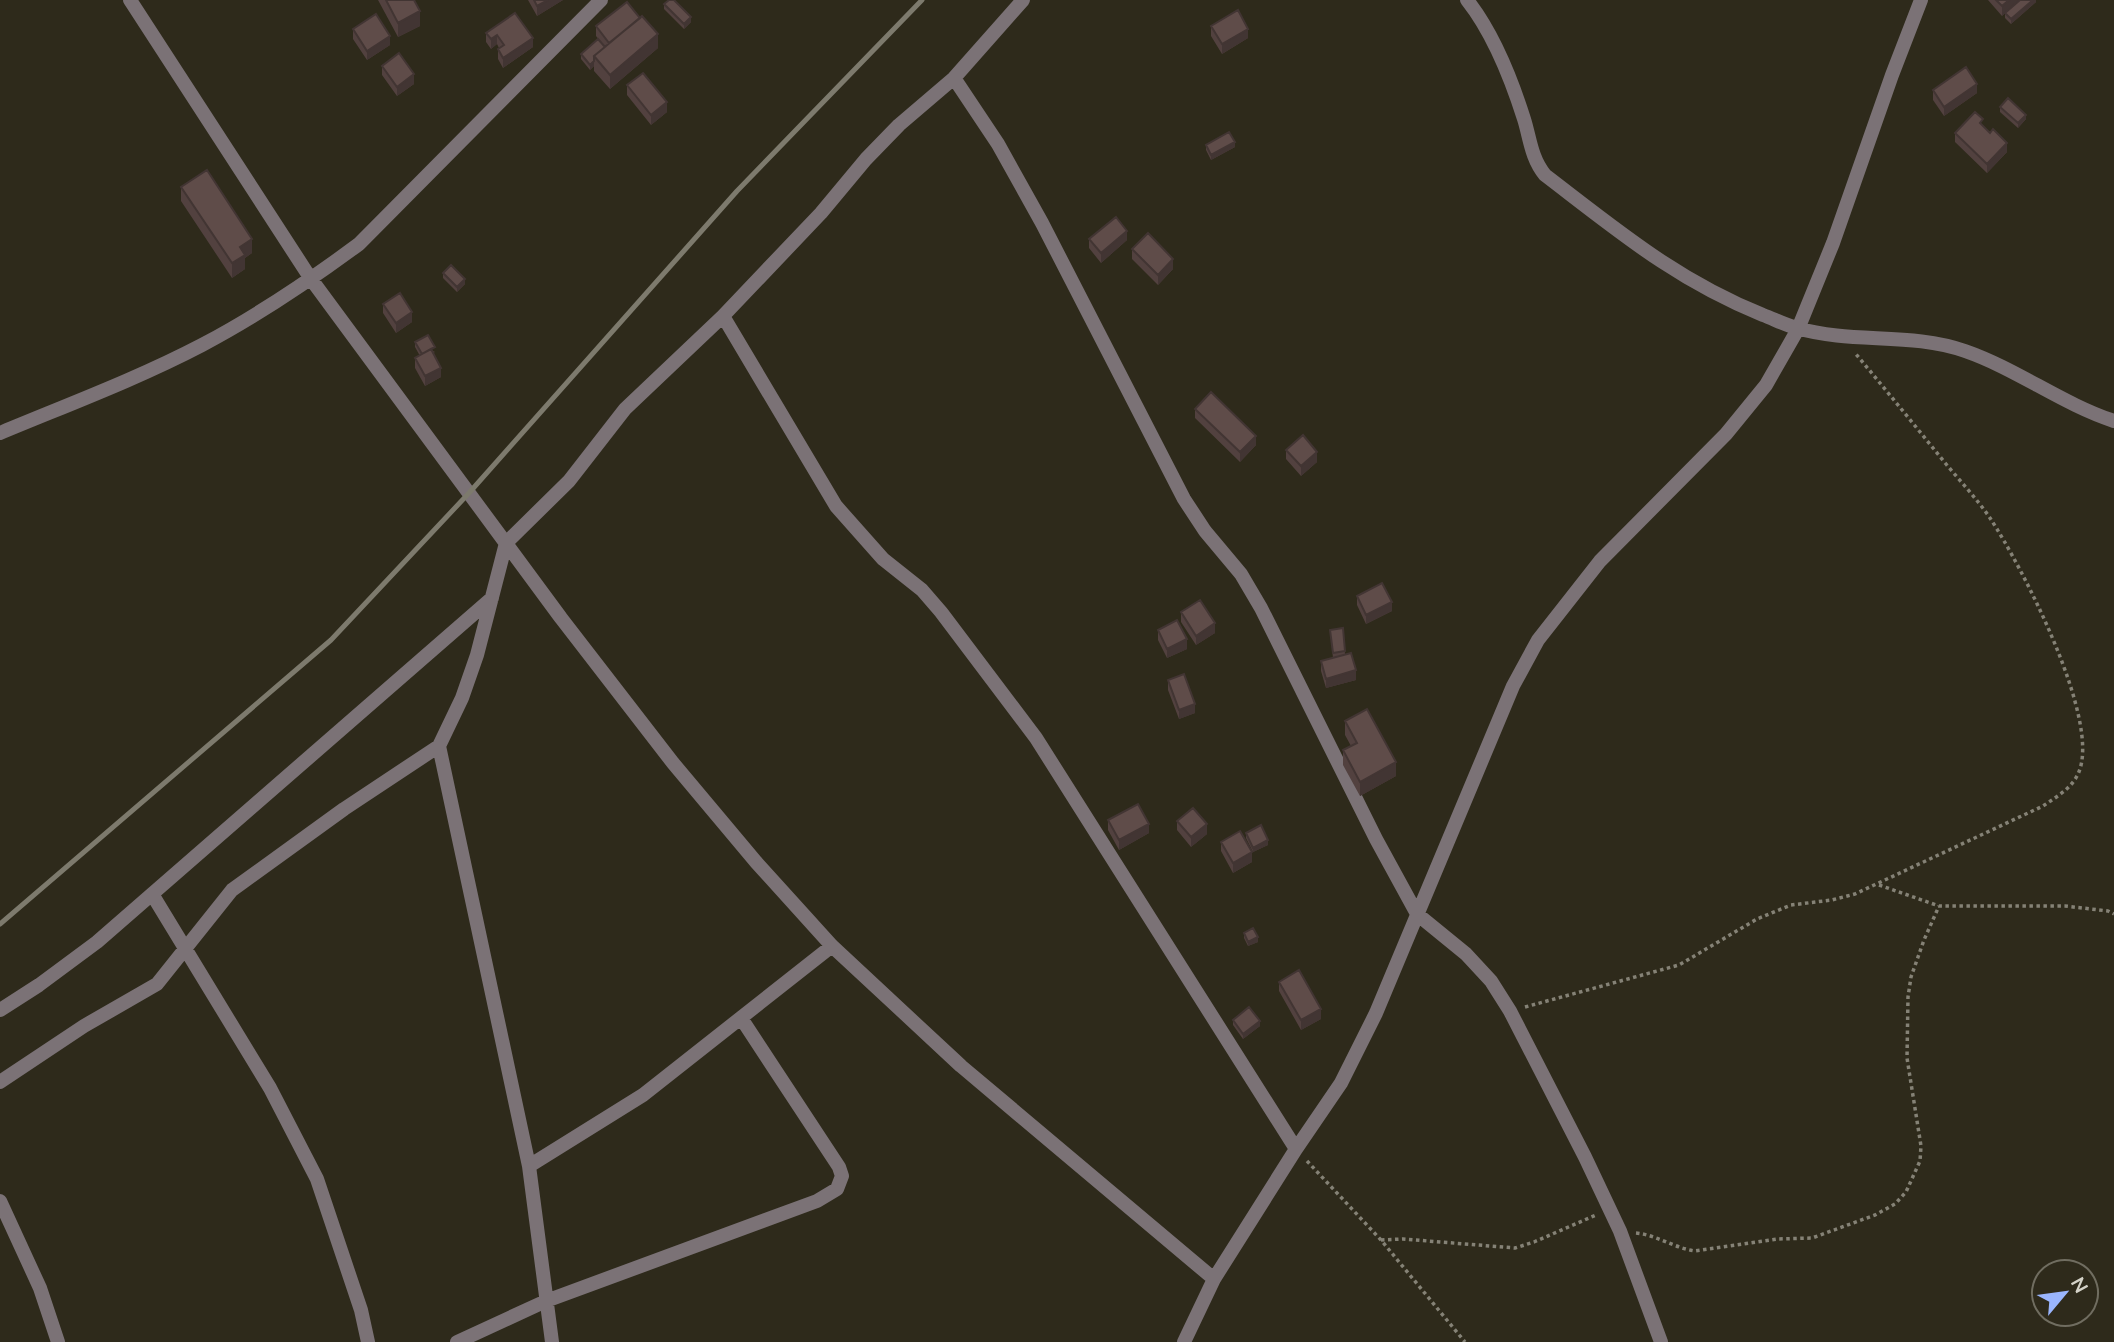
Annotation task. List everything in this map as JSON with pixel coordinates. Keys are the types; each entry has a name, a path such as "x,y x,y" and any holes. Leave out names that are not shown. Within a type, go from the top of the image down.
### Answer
{"street":[{"path":"130,0 311,279 561,618 673,763 756,862 832,946 961,1066 1214,1279"},
{"path":"0,433 117,385 199,347 265,310 311,279 359,244 601,0"},
{"path":"0,1082 84,1026 157,984 232,890 344,809 439,746 462,698 477,655 506,543 569,481 625,409 723,316 821,214 866,159 899,125 954,78 1023,0"},
{"path":"1467,0 1497,47 1524,119 1536,165 1545,175 1656,259 1693,283 1731,302 1798,328 1840,335 1926,342 1962,349 1991,360 2062,399 2114,421"},
{"path":"1184,1342 1214,1279 1341,1083 1376,1013 1513,686 1538,640 1600,561 1734,424 1766,385 1798,328 1833,243 1921,0"},
{"path":"954,78 998,144 1042,223 1184,499 1205,531 1241,575 1261,608 1376,839 1417,914 1466,954 1490,981 1510,1012 1620,1231 1661,1342"},
{"path":"723,316 836,506 883,559 922,590 941,612 1036,738 1296,1149"},
{"path":"0,1010 97,942 492,598"},
{"path":"439,746 529,1166 552,1342"},
{"path":"152,894 270,1088 317,1179 361,1310 368,1342"},
{"path":"529,1166 643,1095 832,946"},
{"path":"457,1342 547,1301 817,1201 837,1189 842,1176 839,1167 741,1018"},
{"path":"0,1201 40,1288 58,1342"}],"path":[{"path":"1510,1012 1679,965 1757,919 1791,905 1855,894 2043,806 2069,788 2078,774 2083,757 2081,723 2068,675 2015,559 1989,516 1840,335"},
{"path":"1877,884 1939,906 2065,906 2114,914"},
{"path":"1620,1231 1648,1234 1683,1249 1695,1251 1777,1239 1812,1238 1875,1215 1895,1204 1906,1192 1920,1161 1921,1146 1908,1058 1908,997 1911,978 1939,906"},
{"path":"1296,1149 1368,1230 1381,1240 1465,1342"},
{"path":"1381,1240 1515,1248 1609,1210"}],"building":[{"path":"386,0 414,0 420,11 398,23"},
{"path":"534,0 548,0 537,6"},
{"path":"674,0 691,17 684,24 664,4"},
{"path":"1996,0 2009,0 2002,6"},
{"path":"2020,0 2033,0 2011,19 2005,13"},
{"path":"627,2 640,18 609,43 596,26"},
{"path":"1238,10 1248,29 1222,44 1211,26"},
{"path":"515,13 533,38 503,58 498,49 504,45 497,35 491,39 486,33"},
{"path":"376,14 390,36 367,51 353,29"},
{"path":"642,16 658,34 610,75 594,56"},
{"path":"598,39 605,47 594,56 590,65 581,54"},
{"path":"399,53 414,74 397,87 382,66"},
{"path":"1966,67 1977,84 1944,107 1933,90"},
{"path":"643,73 667,102 651,115 627,85"},
{"path":"2008,98 2026,115 2018,123 2000,107"},
{"path":"1975,112 1983,119 1980,123 1990,133 1993,129 2007,143 1987,164 1955,133"},
{"path":"1229,132 1235,142 1211,155 1206,145"},
{"path":"207,170 252,239 240,247 245,255 232,263 181,187"},
{"path":"1116,217 1127,231 1101,253 1089,239"},
{"path":"1148,233 1173,259 1158,275 1132,249"},
{"path":"451,265 465,279 457,287 443,273"},
{"path":"400,293 412,312 396,323 383,304"},
{"path":"428,335 435,347 422,354 415,342"},
{"path":"431,349 441,368 425,376 415,358"},
{"path":"1211,392 1256,436 1240,452 1195,409"},
{"path":"1303,435 1317,452 1301,466 1286,450"},
{"path":"1382,583 1392,602 1366,615 1357,596"},
{"path":"1200,600 1215,623 1196,636 1181,612"},
{"path":"1177,620 1187,639 1167,649 1158,630"},
{"path":"1343,628 1345,651 1333,653 1330,630"},
{"path":"1351,653 1356,670 1326,679 1321,661"},
{"path":"1184,674 1195,704 1179,710 1168,680"},
{"path":"1367,709 1396,762 1360,782 1343,750 1357,743 1345,721"},
{"path":"1138,804 1149,824 1119,840 1108,820"},
{"path":"1193,808 1207,824 1191,837 1177,821"},
{"path":"1261,825 1268,840 1253,848 1246,833"},
{"path":"1240,831 1252,852 1233,863 1221,842"},
{"path":"1253,928 1258,937 1248,942 1244,933"},
{"path":"1299,970 1321,1009 1301,1020 1279,982"},
{"path":"1249,1007 1260,1021 1243,1034 1233,1020"}],"railway":[{"path":"0,924 331,640 469,493 737,191 922,0"}]}
